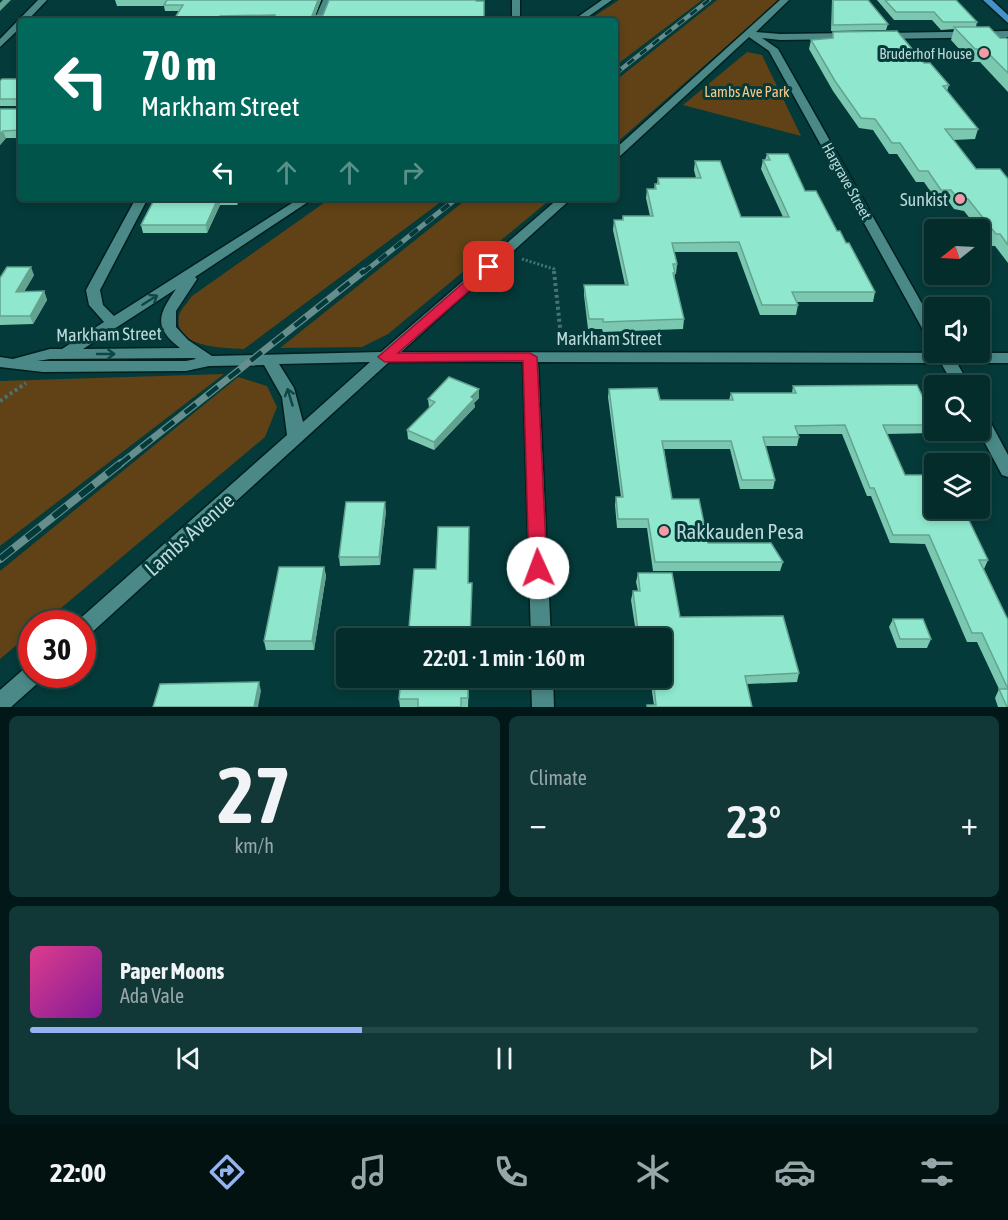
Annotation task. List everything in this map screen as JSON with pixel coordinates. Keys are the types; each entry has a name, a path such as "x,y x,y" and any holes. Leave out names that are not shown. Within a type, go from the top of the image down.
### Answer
{"main road":[{"path":"987,0 1008,20"}],"street":[{"path":"26,18 43,0"},
{"path":"319,18 327,0"},
{"path":"516,0 516,18"},
{"path":"581,18 608,0"},
{"path":"618,152 785,0"},
{"path":"2,39 18,25"},
{"path":"750,34 780,37 858,36"},
{"name":"Hargrave Street","path":"750,34 773,49 924,319"},
{"path":"869,36 1008,34"},
{"path":"2,39 18,37"},
{"path":"114,323 96,309 92,299 93,290 140,201"},
{"path":"65,354 303,201"},
{"name":"Lambs Avenue","path":"96,617 563,201"},
{"path":"196,272 169,308 166,319 174,338 203,357"},
{"name":"Markham Street","path":"3,362 65,354 269,361 385,357 924,355"},
{"name":"Markham Street","path":"3,362 43,367 186,366 203,357"},
{"path":"530,357 541,628"},
{"name":"Markham Street","path":"990,357 1008,358"},
{"path":"269,361 285,381 293,407 296,438"},
{"path":"990,437 1008,471"},
{"path":"0,703 18,687"},
{"path":"542,688 543,707"}],"path":[{"path":"516,257 554,269 561,337"},
{"path":"0,401 29,381"}],"green space":[{"path":"619,0 702,0 618,64 618,18 592,18"},
{"path":"717,0 779,0 618,141 618,79"},
{"name":"Lambs Ave Park","path":"747,52 762,55 801,136 683,105"},
{"path":"327,201 442,201 244,349 213,347 184,335 179,327 179,316 192,296"},
{"path":"464,201 548,201 388,334 362,347 280,348"},
{"path":"224,374 0,546 0,381"},
{"path":"238,377 267,386 277,407 265,437 59,610 18,610 18,644 0,659 0,571"}],"building":[{"path":"167,0 318,0 312,16 323,15 329,0 476,0 484,1 484,18 274,18 275,15 175,18 183,5 164,5"},
{"path":"833,0 868,0 888,24 833,25"},
{"path":"885,0 956,0 977,22 943,22 934,12 896,12"},
{"path":"954,27 989,27 1000,38 1008,39 1008,73 984,49 975,49"},
{"path":"897,31 924,63 930,63 949,85 943,86 978,129 945,129 976,169 1000,169 1008,179 1008,245 1000,234 996,234 990,226 990,219 984,219 968,199 957,198 951,190 941,190 928,171 919,171 900,143 892,143 875,119 861,118 835,81 811,40 833,38 833,32"},
{"path":"18,79 18,99 0,99 0,81"},
{"path":"0,109 18,109 18,130 3,131 0,134"},
{"path":"767,154 788,154 805,191 816,191 837,231 840,231 846,243 849,243 875,292 792,292 798,305 762,305 739,242 672,243 677,264 673,264 675,273 673,273 684,319 603,322 603,319 589,319 584,285 628,285 614,220 623,220 623,216 653,216 647,189 656,189 655,184 659,184 658,178 701,178 695,161 720,161 741,217 789,217 763,160 770,160"},
{"path":"153,201 217,201 206,225 141,225"},
{"path":"7,267 31,267 16,292 44,291 30,316 0,316 0,278"},
{"path":"449,377 479,389 471,397 474,399 434,442 407,430 435,402 428,399"},
{"path":"917,385 924,399 924,425 883,425 905,475 924,475 924,519 968,519 988,560 979,560 1008,620 1008,689 982,633 972,633 929,535 893,535 874,488 870,488 845,425 795,426 799,437 763,437 775,480 742,480 731,441 662,441 672,499 699,499 708,543 771,543 783,562 655,562 648,519 618,519 616,497 623,497 609,389 657,388 660,400 733,400 731,393 796,393 793,386"},
{"path":"346,502 385,502 379,557 339,557"},
{"path":"438,527 469,527 468,583 472,583 470,628 409,628 414,569 436,569"},
{"path":"279,567 324,567 312,641 264,641"},
{"path":"638,573 672,573 680,617 783,616 799,673 745,676 752,707 647,707 647,705 656,705 654,688 672,688 672,628 638,628 633,591 640,591"},
{"path":"893,619 923,619 931,639 900,639"},
{"path":"259,682 254,707 153,707 160,684"},
{"path":"400,688 468,688 468,698 461,698 461,707 418,707 418,699 399,699"},
{"path":"999,689 1008,689 1008,707 1007,707"}],"railway":[{"path":"618,72 709,0"},
{"path":"363,273 453,201"},
{"path":"119,465 364,271"},
{"path":"0,559 121,463"}],"place":[{"name":"Bruderhof House","path":"984,53"},
{"name":"Sunkist","path":"960,199"},
{"name":"Rakkauden Pesa","path":"664,531"}],"route":[{"path":"489,267 385,357 530,357 538,568"}]}
